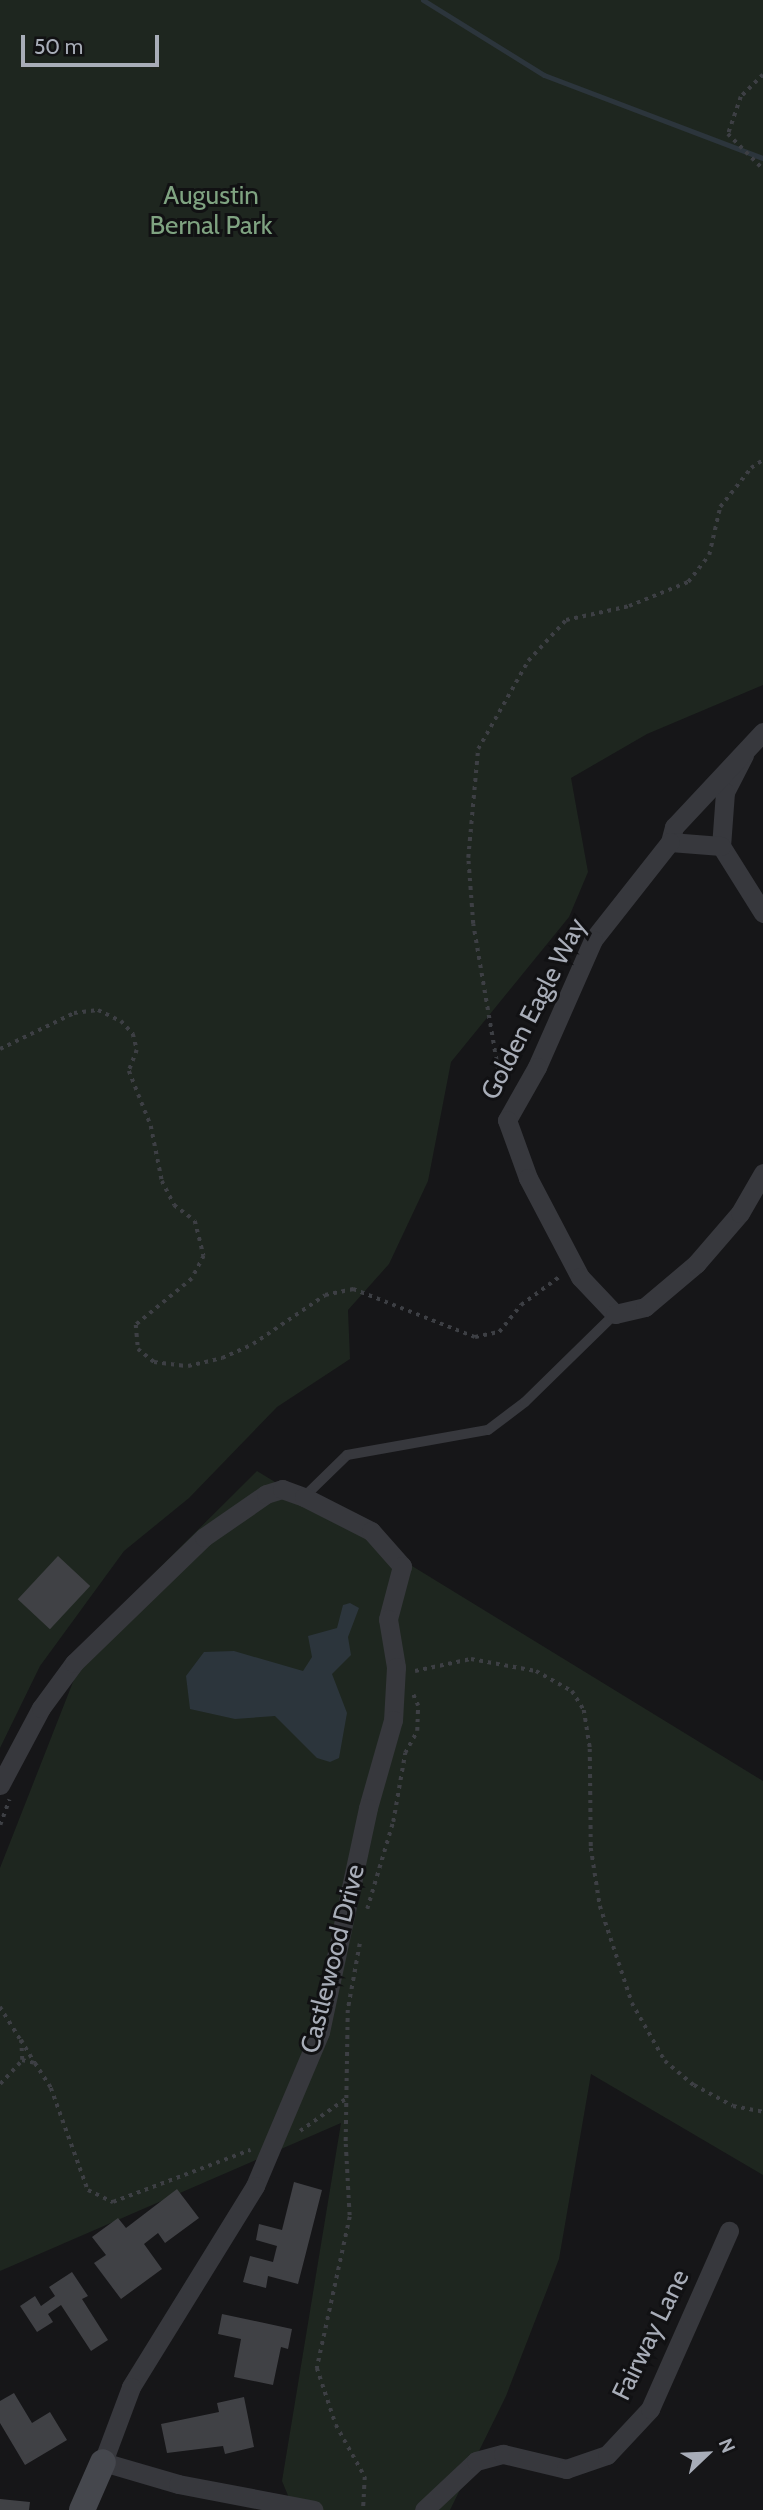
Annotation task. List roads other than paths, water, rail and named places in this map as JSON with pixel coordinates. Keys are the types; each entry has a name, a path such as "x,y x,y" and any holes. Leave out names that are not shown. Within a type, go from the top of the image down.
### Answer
{"street":[{"name":"Golden Eagle Way","path":"615,1314 574,1267 528,1178 507,1120 537,1067 593,940 670,842 674,827 763,732"},
{"name":"Golden Eagle Way","path":"721,846 725,792 744,755"},
{"path":"670,842 721,846 763,913"},
{"path":"615,1314 645,1307 696,1264 740,1213 763,1173"},
{"name":"Castlewood Drive","path":"7,1786 41,1708 74,1663 204,1537 266,1494 282,1489 304,1497 371,1531 402,1566 388,1619 396,1667 393,1720 368,1808 320,2032 256,2186 131,2387 82,2510"},
{"name":"Fairway Lane","path":"424,2510 476,2461 503,2454 566,2469 607,2455 650,2409 729,2231"},
{"path":"103,2462 178,2484 314,2510"}],"lane":[{"path":"304,1497 347,1455 488,1430 525,1402 615,1314"}],"waterway":[{"path":"423,0 544,75 763,158"}],"park label":[{"name":"Augustin Bernal Park","path":"211,211"}]}
